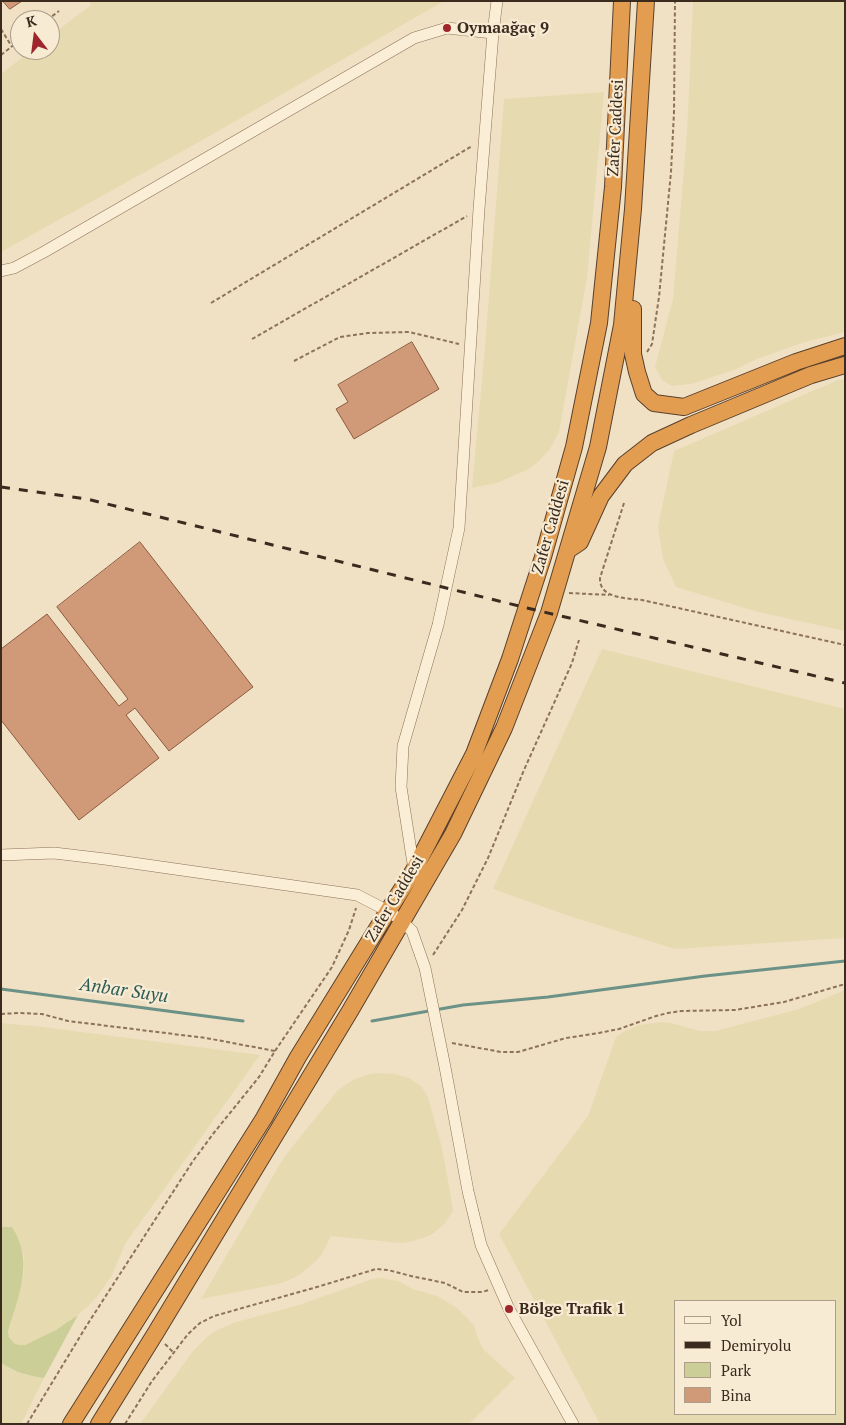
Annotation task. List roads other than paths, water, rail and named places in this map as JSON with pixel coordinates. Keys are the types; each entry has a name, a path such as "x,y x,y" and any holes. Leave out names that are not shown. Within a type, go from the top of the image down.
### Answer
{"highway":[{"name":"Zafer Caddesi","path":"71,1424 264,1118 298,1057 414,870 474,754 510,659 543,557 574,447 599,322 612,187 622,1"},
{"name":"Zafer Caddesi","path":"99,1424 350,1011 453,834 504,728 549,613 598,447 622,325 633,209 646,1"},
{"path":"633,209 633,354 644,394 654,403 684,407 796,362 845,346"},
{"path":"567,550 580,542 601,496 625,464 652,443 811,375 845,365"}],"street":[{"path":"414,870 401,787 403,746 438,625 459,528 479,209 497,1"},
{"path":"1,271 14,268 44,252 414,38 447,28 493,33"},
{"path":"1,855 54,853 357,896 402,920"},
{"name":"Zafer Caddesi","path":"402,920 412,931 425,968 468,1191 481,1245 509,1310 573,1424"}],"waterway":[{"path":"372,1021 463,1005 548,997 705,976 845,961"},
{"name":"Anbar Suyu","path":"1,989 243,1021"}],"railway":[{"path":"1,487 87,499 527,608 845,683"}],"place":[{"name":"Oymaağaç 9","path":"447,28"},
{"name":"Bölge Trafik 1","path":"509,1309"}]}
